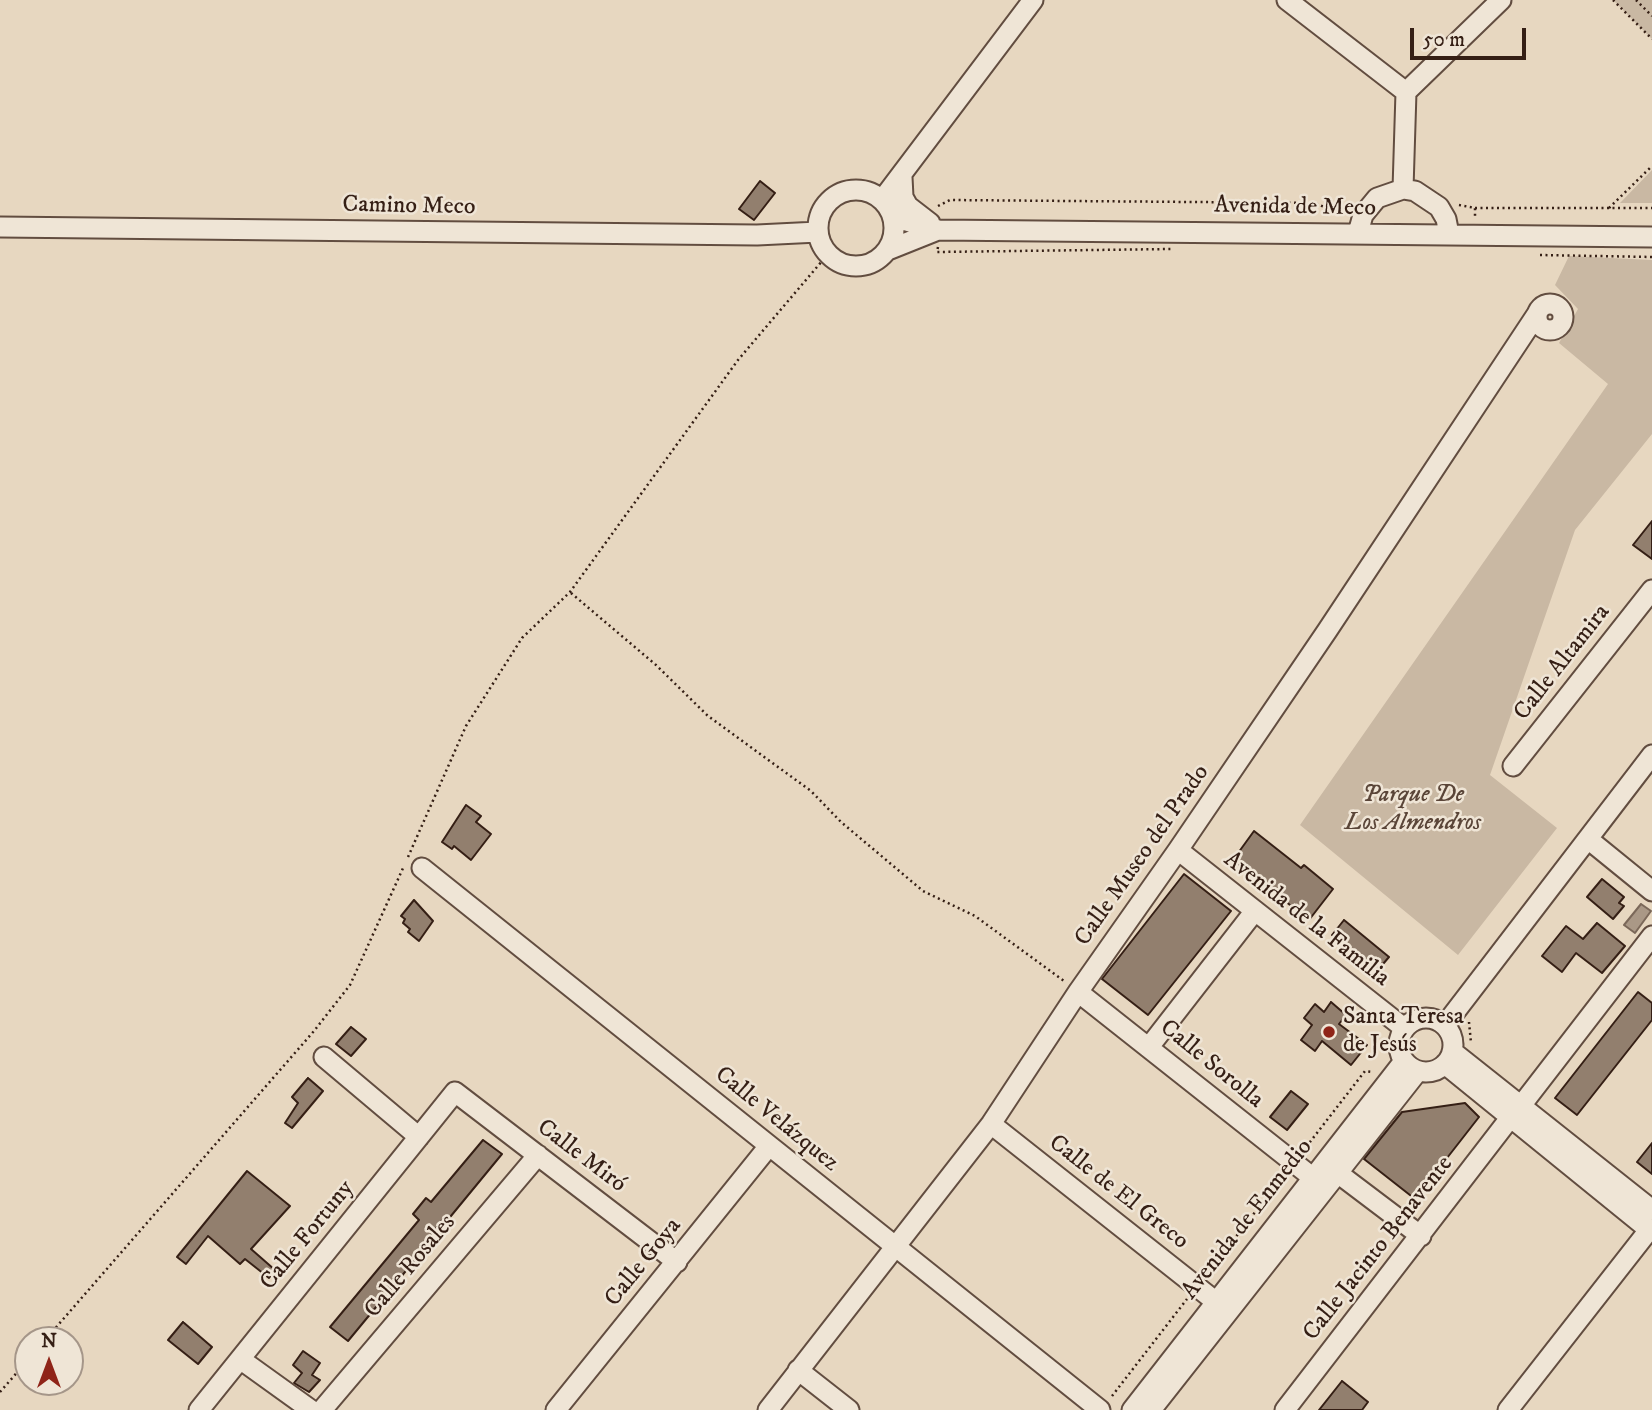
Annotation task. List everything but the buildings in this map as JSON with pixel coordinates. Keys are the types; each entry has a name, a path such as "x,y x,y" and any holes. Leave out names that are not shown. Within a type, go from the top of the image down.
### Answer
{"street":[{"path":"882,200 902,177 1033,0"},
{"path":"1287,0 1406,92"},
{"path":"1403,189 1406,92 1501,0"},
{"path":"902,177 902,197 938,238"},
{"path":"858,189 882,200 893,217 895,229 888,250 880,258 859,266 848,265 828,254 818,232 824,206 833,197 858,189"},
{"path":"1358,233 1363,215 1377,198 1403,189 1415,191 1438,207 1446,219 1449,234"},
{"name":"Avenida de Meco","path":"893,217 938,238"},
{"name":"Camino Meco","path":"0,227 757,235 818,232"},
{"name":"Avenida de Meco","path":"888,250 938,238 1358,233 1652,237"},
{"name":"Calle Museo del Prado","path":"768,1410 990,1124 1078,992 1178,850 1537,314"},
{"name":"Calle Altamira","path":"1513,766 1652,590"},
{"path":"1445,1025 1652,755"},
{"path":"1588,839 1652,891"},
{"name":"Avenida de la Familia","path":"1178,850 1404,1028"},
{"name":"Calle Velázquez","path":"422,868 1100,1410"},
{"path":"1149,1047 1254,912"},
{"name":"Calle Jacinto Benavente","path":"1285,1410 1652,936"},
{"name":"Calle Sorolla","path":"1078,992 1312,1177"},
{"path":"1456,1055 1432,1071 1411,1066 1399,1045 1404,1028 1418,1018 1427,1017 1445,1025 1452,1036 1456,1055 1515,1112 1650,1231 1508,1410"},
{"path":"324,1058 419,1137"},
{"name":"Avenida de Enmedio","path":"1152,1410 1339,1174 1411,1066"},
{"name":"Avenida de Enmedio","path":"1132,1410 1312,1177 1411,1066"},
{"name":"Calle Fortuny","path":"199,1410 455,1092"},
{"name":"Calle Miró","path":"455,1092 677,1262"},
{"path":"1515,1112 1652,1210"},
{"name":"Calle de El Greco","path":"990,1124 1215,1301"},
{"name":"Calle Goya","path":"556,1410 769,1146"},
{"name":"Calle Rosales","path":"322,1410 538,1155"},
{"path":"1339,1174 1421,1236"},
{"path":"240,1359 311,1410"},
{"path":"798,1370 849,1410"}],"path":[{"path":"1613,0 1652,39"},
{"path":"1636,0 1652,16"},
{"path":"1609,208 1652,166"},
{"path":"937,207 950,200 1315,203 1331,210"},
{"path":"1475,208 1652,208"},
{"path":"938,238 937,251 1172,251 1171,246"},
{"path":"58,1326 314,1031 349,985 466,726 522,638 570,592 738,360 828,254"},
{"path":"1536,255 1652,257"},
{"path":"570,592 656,665 708,716 811,791 841,822 923,891 975,916 1078,992"},
{"path":"1456,1055 1469,1022"},
{"path":"0,1392 14,1376"}],"green space":[{"path":"1613,0 1652,0 1652,39"},
{"path":"1652,170 1652,203 1620,203"},
{"name":"Parque De Los Almendros","path":"1569,256 1652,260 1652,434 1575,530 1490,775 1557,828 1458,955 1300,825 1608,384 1559,343 1578,309 1555,285"}],"shaded area":[{"path":"1641,904 1651,911 1635,933 1624,925"}],"place":[{"name":"Santa Teresa de Jesús","path":"1329,1032"}]}
